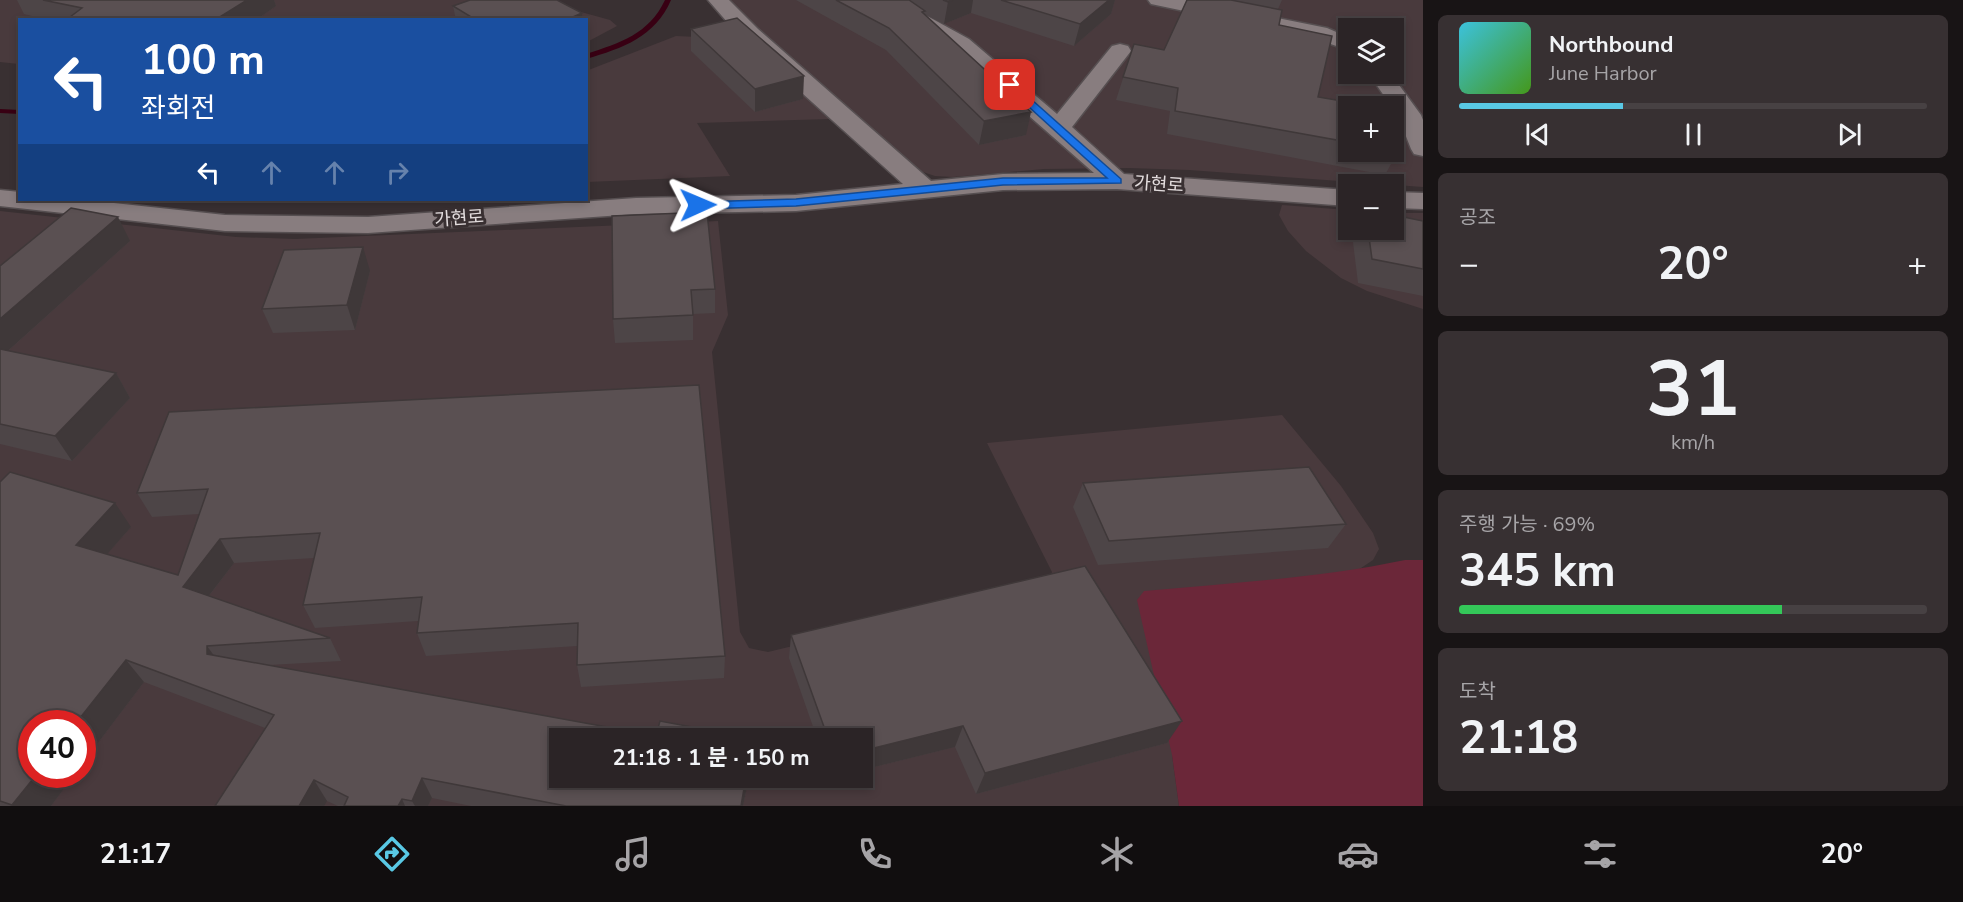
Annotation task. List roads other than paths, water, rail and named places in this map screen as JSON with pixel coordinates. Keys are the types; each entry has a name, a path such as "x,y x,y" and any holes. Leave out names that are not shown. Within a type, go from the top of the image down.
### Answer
{"street":[{"path":"718,0 750,34 925,190"},
{"path":"1158,0 1319,33 1338,40"},
{"path":"910,15 961,44 1117,181"},
{"path":"1059,128 1120,51"},
{"path":"1387,84 1409,114 1423,149"},
{"name":"가현로","path":"27,201 225,223 293,212 368,225 636,206 796,203 1003,182 1117,181 1338,197"},
{"name":"가현로","path":"0,198 18,200"},
{"path":"1404,200 1423,201"}],"waterway":[{"path":"588,56 635,38 645,31 655,22 668,0"},
{"path":"0,111 18,112"}]}
